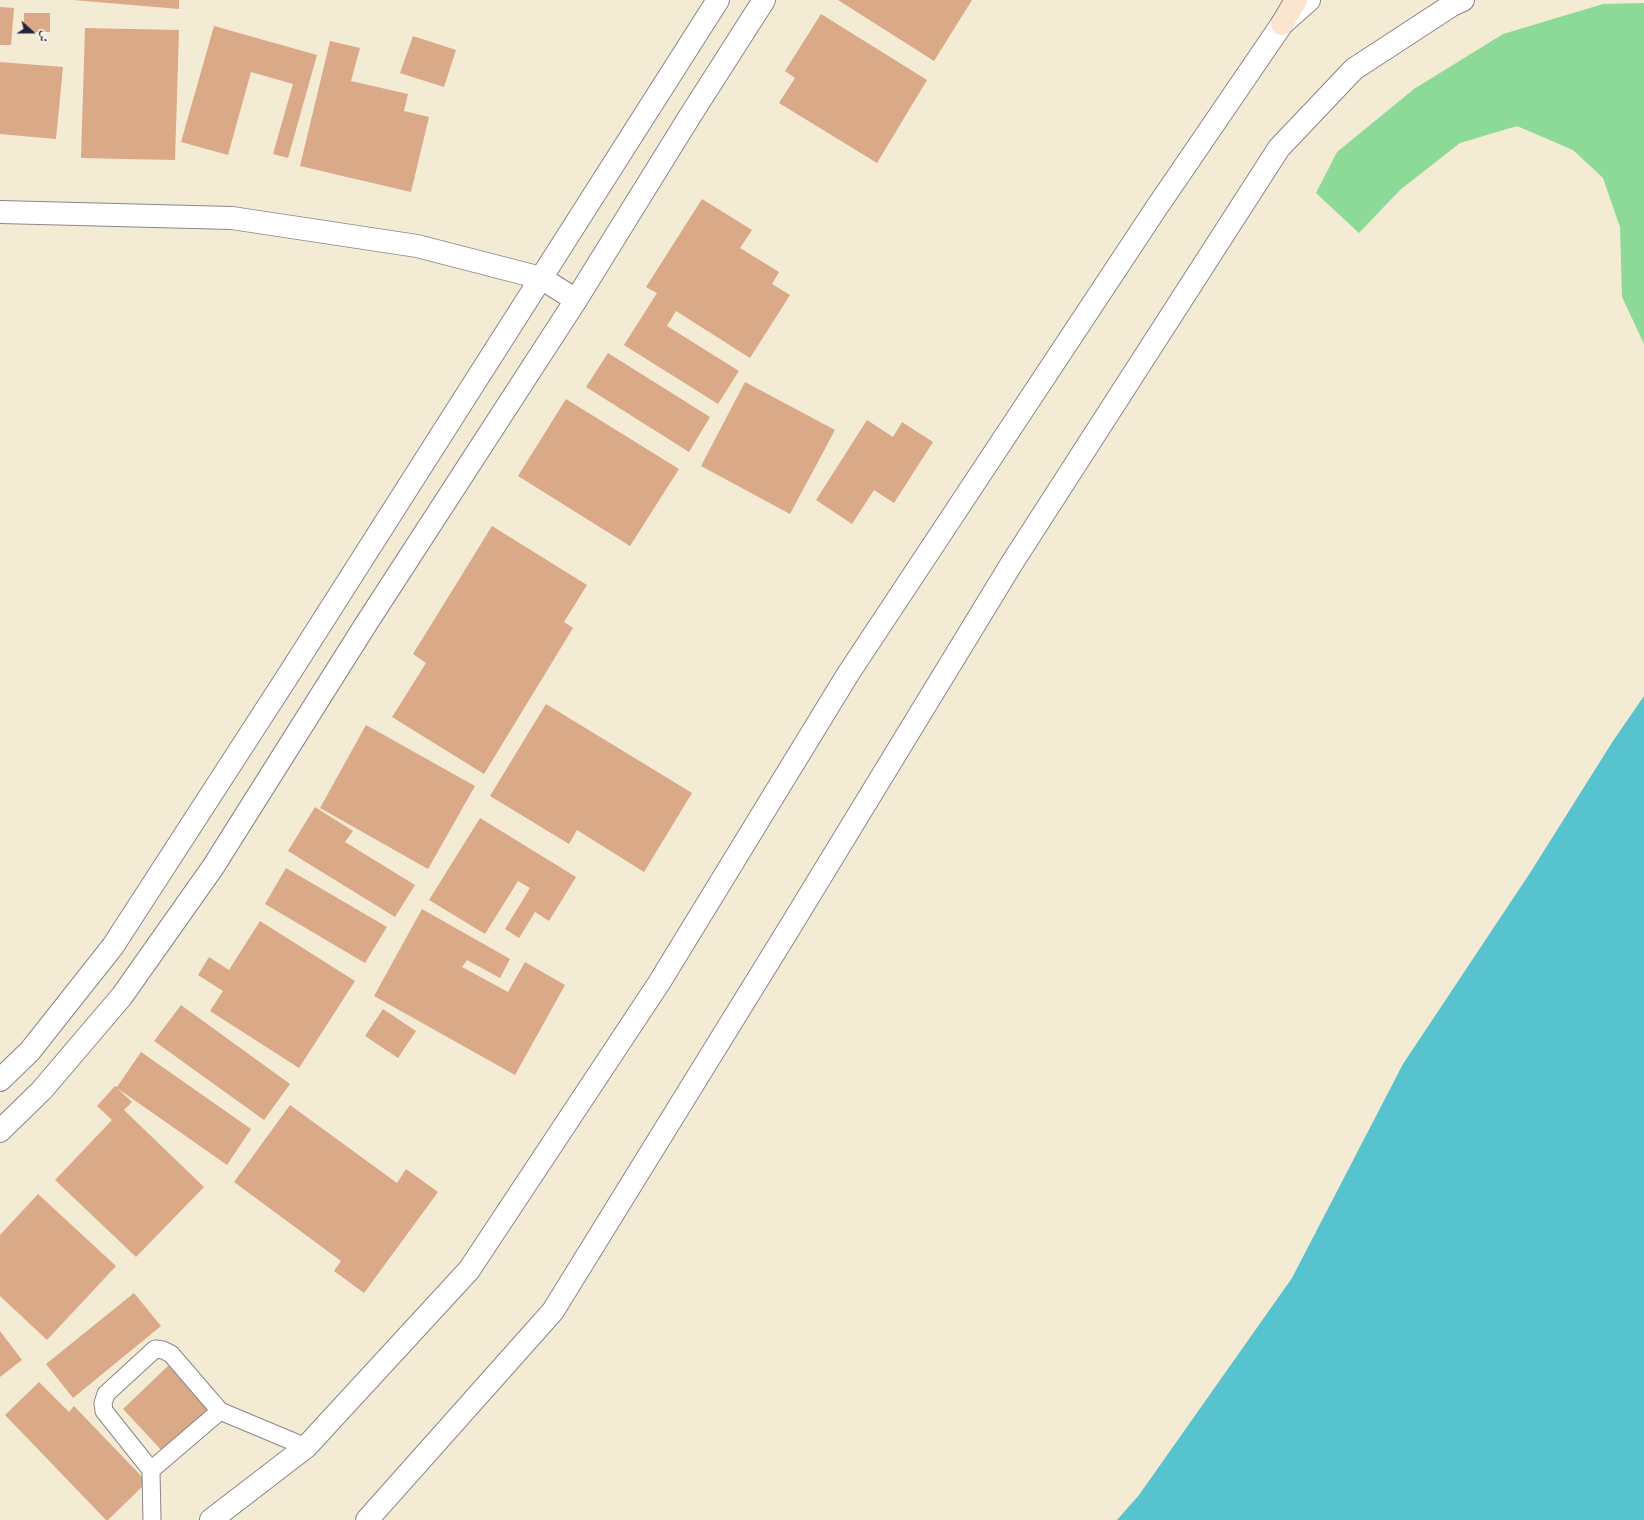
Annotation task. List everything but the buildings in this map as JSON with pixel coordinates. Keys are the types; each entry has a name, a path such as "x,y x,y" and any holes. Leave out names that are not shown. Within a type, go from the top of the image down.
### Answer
{"main road":[{"path":"1282,24 1296,0"}],"street":[{"path":"0,1080 30,1051 113,946 291,671 718,0"},
{"path":"0,1131 42,1090 122,996 213,867 366,624 576,300 764,0"},
{"path":"211,1520 306,1447 469,1270 658,983 848,674 1155,210 1282,24 1309,0"},
{"path":"367,1520 553,1311 787,932 1012,563 1279,148 1354,69 1452,5 1464,0"},
{"path":"0,212 232,218 418,246 541,278 576,300"}],"lane":[{"path":"152,1520 151,1470 104,1411 103,1403 106,1394 155,1349 164,1350 172,1354 220,1411 306,1447"},
{"path":"151,1470 220,1411"}],"green space":[{"path":"1644,3 1644,344 1622,297 1620,227 1603,178 1573,150 1517,126 1460,143 1400,190 1359,233 1316,193 1337,152 1414,89 1503,34 1603,4"}],"water":[{"path":"1644,696 1644,1520 1117,1520 1139,1495 1292,1278 1403,1064 1530,873 1613,741"}]}
